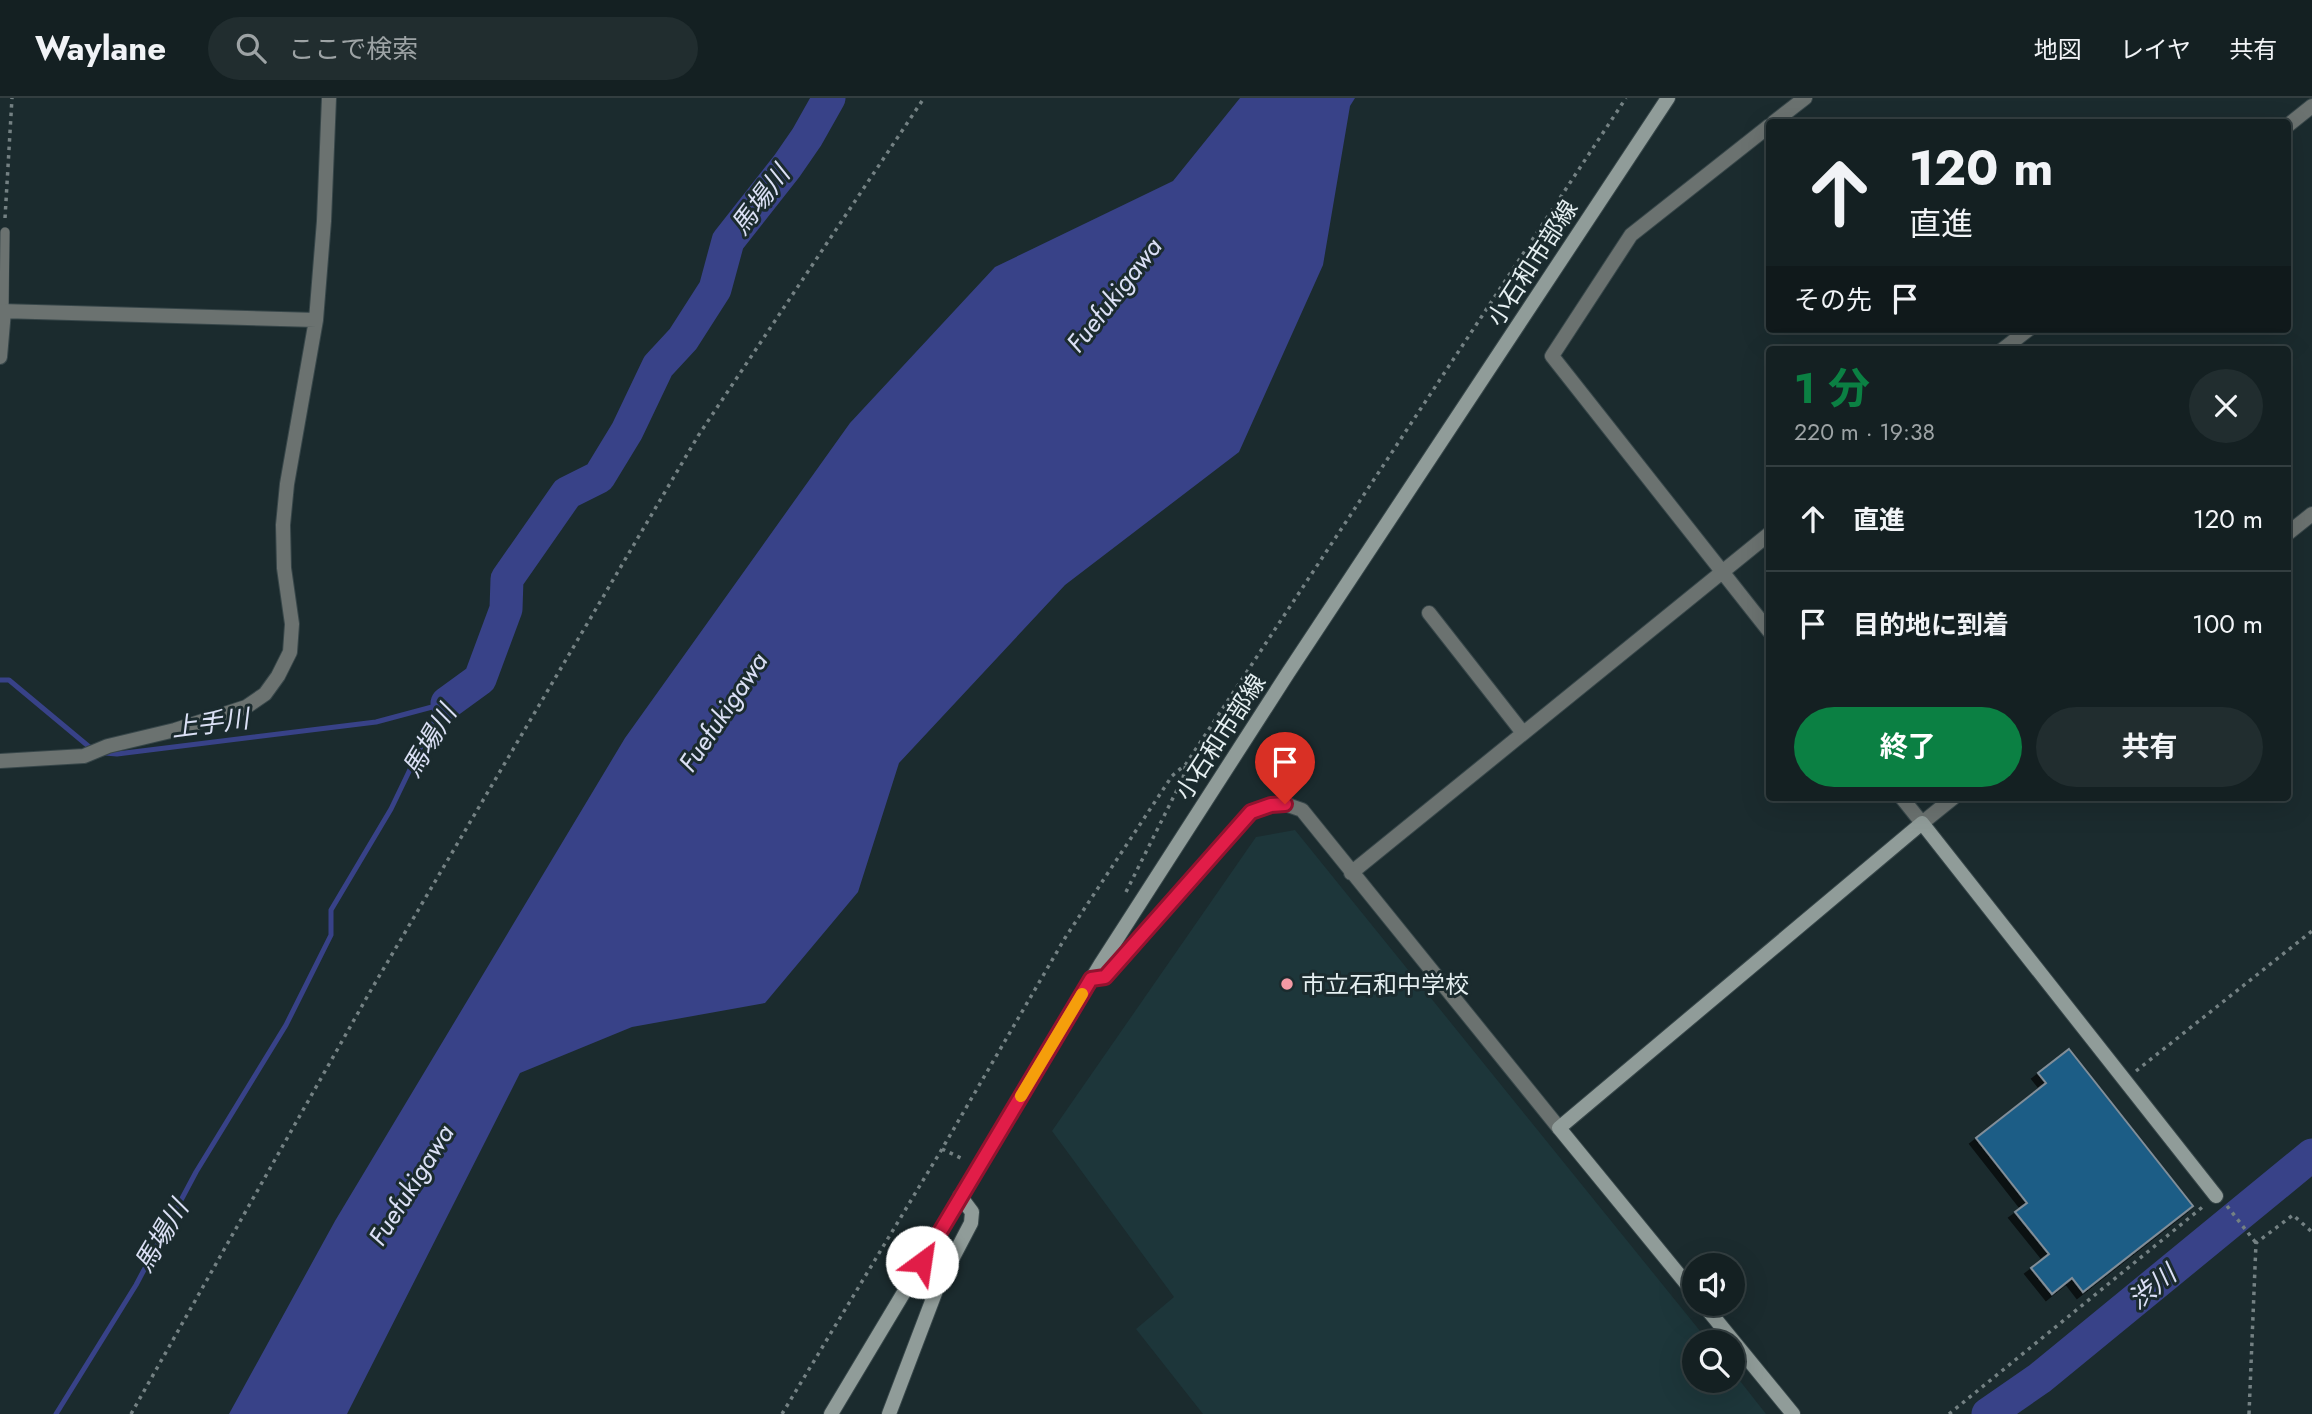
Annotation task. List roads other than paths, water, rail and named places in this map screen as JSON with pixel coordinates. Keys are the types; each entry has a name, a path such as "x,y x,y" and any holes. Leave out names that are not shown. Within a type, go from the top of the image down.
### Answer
{"main road":[{"name":"小石和市部線","path":"831,1414 1091,979 1288,673 1668,98"},
{"path":"1682,1278 1559,1128 1922,823 2216,1196"},
{"path":"889,1414 937,1287 971,1223 972,1212 960,1196"},
{"path":"1713,1316 1793,1414"}],"street":[{"path":"0,761 84,756 108,746 175,730 246,707 265,694 290,652 292,624 284,568 283,525 287,484 316,320 330,98"},
{"path":"1778,119 1805,98"},
{"path":"2291,123 2312,106"},
{"path":"1766,128 1631,235 1552,356 1766,627"},
{"path":"0,356 2,311 316,320"},
{"path":"2007,346 2024,333"},
{"path":"2291,531 2312,514"},
{"path":"1351,873 1766,536"},
{"path":"1429,613 1523,733"},
{"path":"1904,801 1922,823 1950,801"},
{"path":"1271,805 1285,804 1302,810 1559,1128"}],"lane":[{"path":"2,311 5,232"},
{"path":"1091,979 1105,977 1251,812 1271,805"}],"water":[{"name":"Fuefukigawa","path":"1240,98 1355,98 1350,106 1323,265 1239,452 1065,585 899,763 858,892 765,1003 632,1027 520,1073 347,1414 229,1414 335,1221 625,738 850,423 995,267 1173,181"}],"waterway":[{"name":"馬場川","path":"447,703 480,679 506,609 507,579 567,493 599,477 627,431 658,366 683,339 715,289 728,241 787,166 829,98"},
{"name":"上手川","path":"0,680 9,680 93,750"},
{"name":"上手川","path":"105,753 117,754 376,722 447,703"},
{"name":"馬場川","path":"56,1414 136,1285 196,1172 286,1025 331,935 331,910 391,809 429,730 447,703"},
{"name":"渋川","path":"1988,1414 2040,1378 2312,1155"}],"place":[{"name":"市立石和中学校","path":"1287,984"}]}
